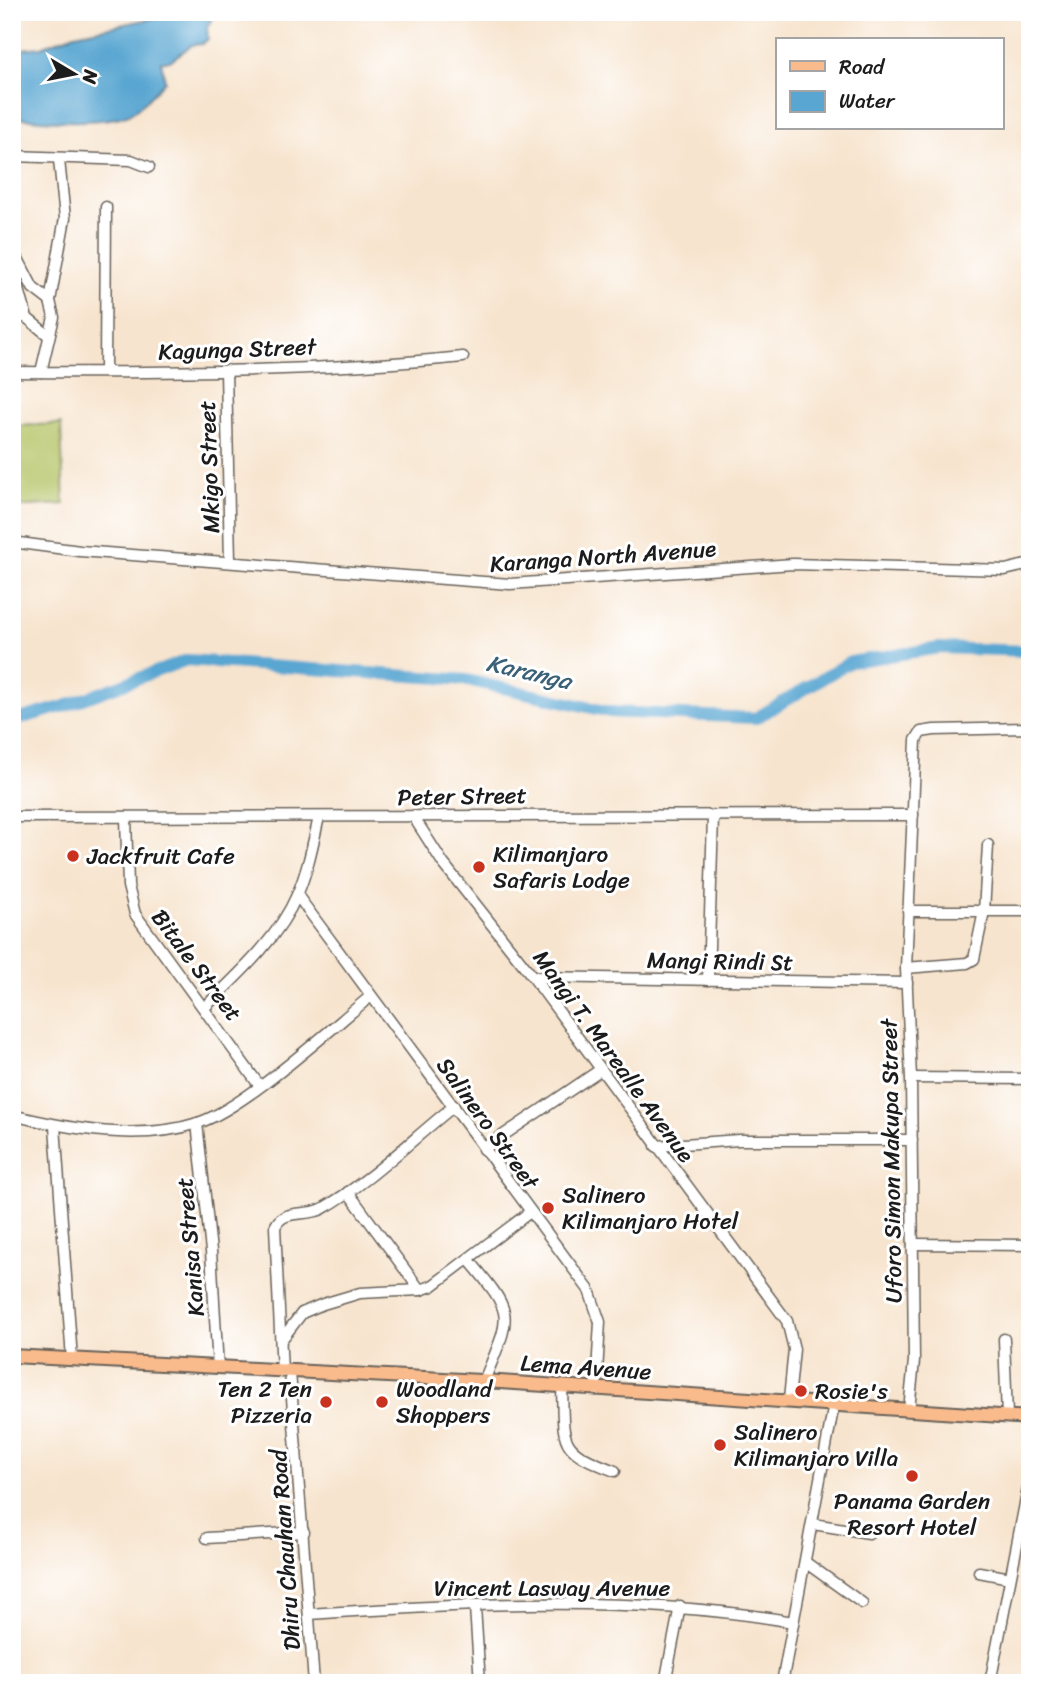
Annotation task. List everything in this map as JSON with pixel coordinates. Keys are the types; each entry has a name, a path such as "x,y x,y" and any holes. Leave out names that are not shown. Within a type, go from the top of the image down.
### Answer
{"main road":[{"name":"Lema Avenue","path":"12,1356 484,1381 1030,1418"}],"street":[{"path":"12,156 59,160 131,160 149,167"},
{"path":"41,372 54,317 50,301 65,218 59,160"},
{"path":"105,372 106,207"},
{"path":"12,247 33,288 50,301"},
{"path":"12,285 19,289 27,318"},
{"path":"12,314 27,318 49,336"},
{"name":"Kagunga Street","path":"12,372 226,370 427,362 463,357"},
{"name":"Mkigo Street","path":"226,370 230,562"},
{"name":"Karanga North Avenue","path":"12,542 510,584 782,564 1004,570 1030,564"},
{"name":"Uforo Simon Makupa Street","path":"909,1410 914,1361 911,1078 906,968 916,740 920,732 1030,728"},
{"name":"Peter Street","path":"12,817 913,815"},
{"name":"Mangi T. Marealle Avenue","path":"412,816 443,863 533,977 786,1321 794,1349 789,1400"},
{"name":"Bitale Street","path":"126,817 128,886 135,914 153,943 205,1007 260,1085"},
{"path":"205,1007 247,966 277,929 297,895 319,817"},
{"path":"708,979 713,817"},
{"path":"906,968 971,961 979,949 985,911 988,845"},
{"name":"Salinero Street","path":"297,895 530,1212 579,1272 598,1311 596,1390"},
{"path":"908,911 1030,911"},
{"name":"Mangi Rindi St","path":"533,977 907,983"},
{"path":"12,1115 55,1126 124,1130 168,1129 197,1123 223,1110 260,1085 371,996"},
{"path":"483,1149 600,1070"},
{"path":"911,1078 1030,1079"},
{"path":"420,1290 348,1192 454,1106"},
{"name":"Kanisa Street","path":"197,1123 211,1251 219,1368"},
{"path":"55,1126 72,1359"},
{"path":"656,1146 738,1140 912,1140"},
{"name":"Dhiru Chauhan Road","path":"314,1683 304,1532 282,1340 275,1227 278,1221 288,1215 316,1211 348,1192"},
{"path":"282,1340 302,1313 323,1304 374,1291 420,1290 432,1286 530,1212"},
{"path":"913,1244 1030,1245"},
{"path":"469,1260 499,1297 506,1312 505,1325 484,1381"},
{"path":"1004,1339 1007,1416"},
{"path":"562,1386 563,1438 566,1446 582,1458 615,1471"},
{"path":"782,1683 834,1404"},
{"path":"990,1683 1030,1478"},
{"path":"813,1524 869,1533"},
{"path":"207,1538 304,1532"},
{"path":"805,1562 862,1603"},
{"path":"979,1572 1010,1578"},
{"path":"665,1683 680,1606"},
{"name":"Vincent Lasway Avenue","path":"309,1614 475,1607 680,1606 793,1622"},
{"path":"475,1607 480,1683"}],"green space":[{"path":"61,424 64,504 12,507 12,426"}],"water":[{"path":"184,12 215,12 207,28 208,39 202,44 192,45 170,61 161,61 165,81 133,112 92,121 12,117 12,50 41,47 75,34"}],"waterway":[{"name":"Karanga","path":"12,721 65,706 187,660 467,680 610,712 756,718 850,662 939,648 1030,651"}],"place":[{"name":"Jackfruit Cafe","path":"73,856"},
{"name":"Kilimanjaro Safaris Lodge","path":"479,867"},
{"name":"Salinero Kilimanjaro Hotel","path":"548,1208"},
{"name":"Rosie's","path":"801,1391"},
{"name":"Ten 2 Ten Pizzeria","path":"326,1402"},
{"name":"Woodland Shoppers","path":"382,1402"},
{"name":"Salinero Kilimanjaro Villa","path":"720,1445"},
{"name":"Panama Garden Resort Hotel","path":"912,1476"}]}
